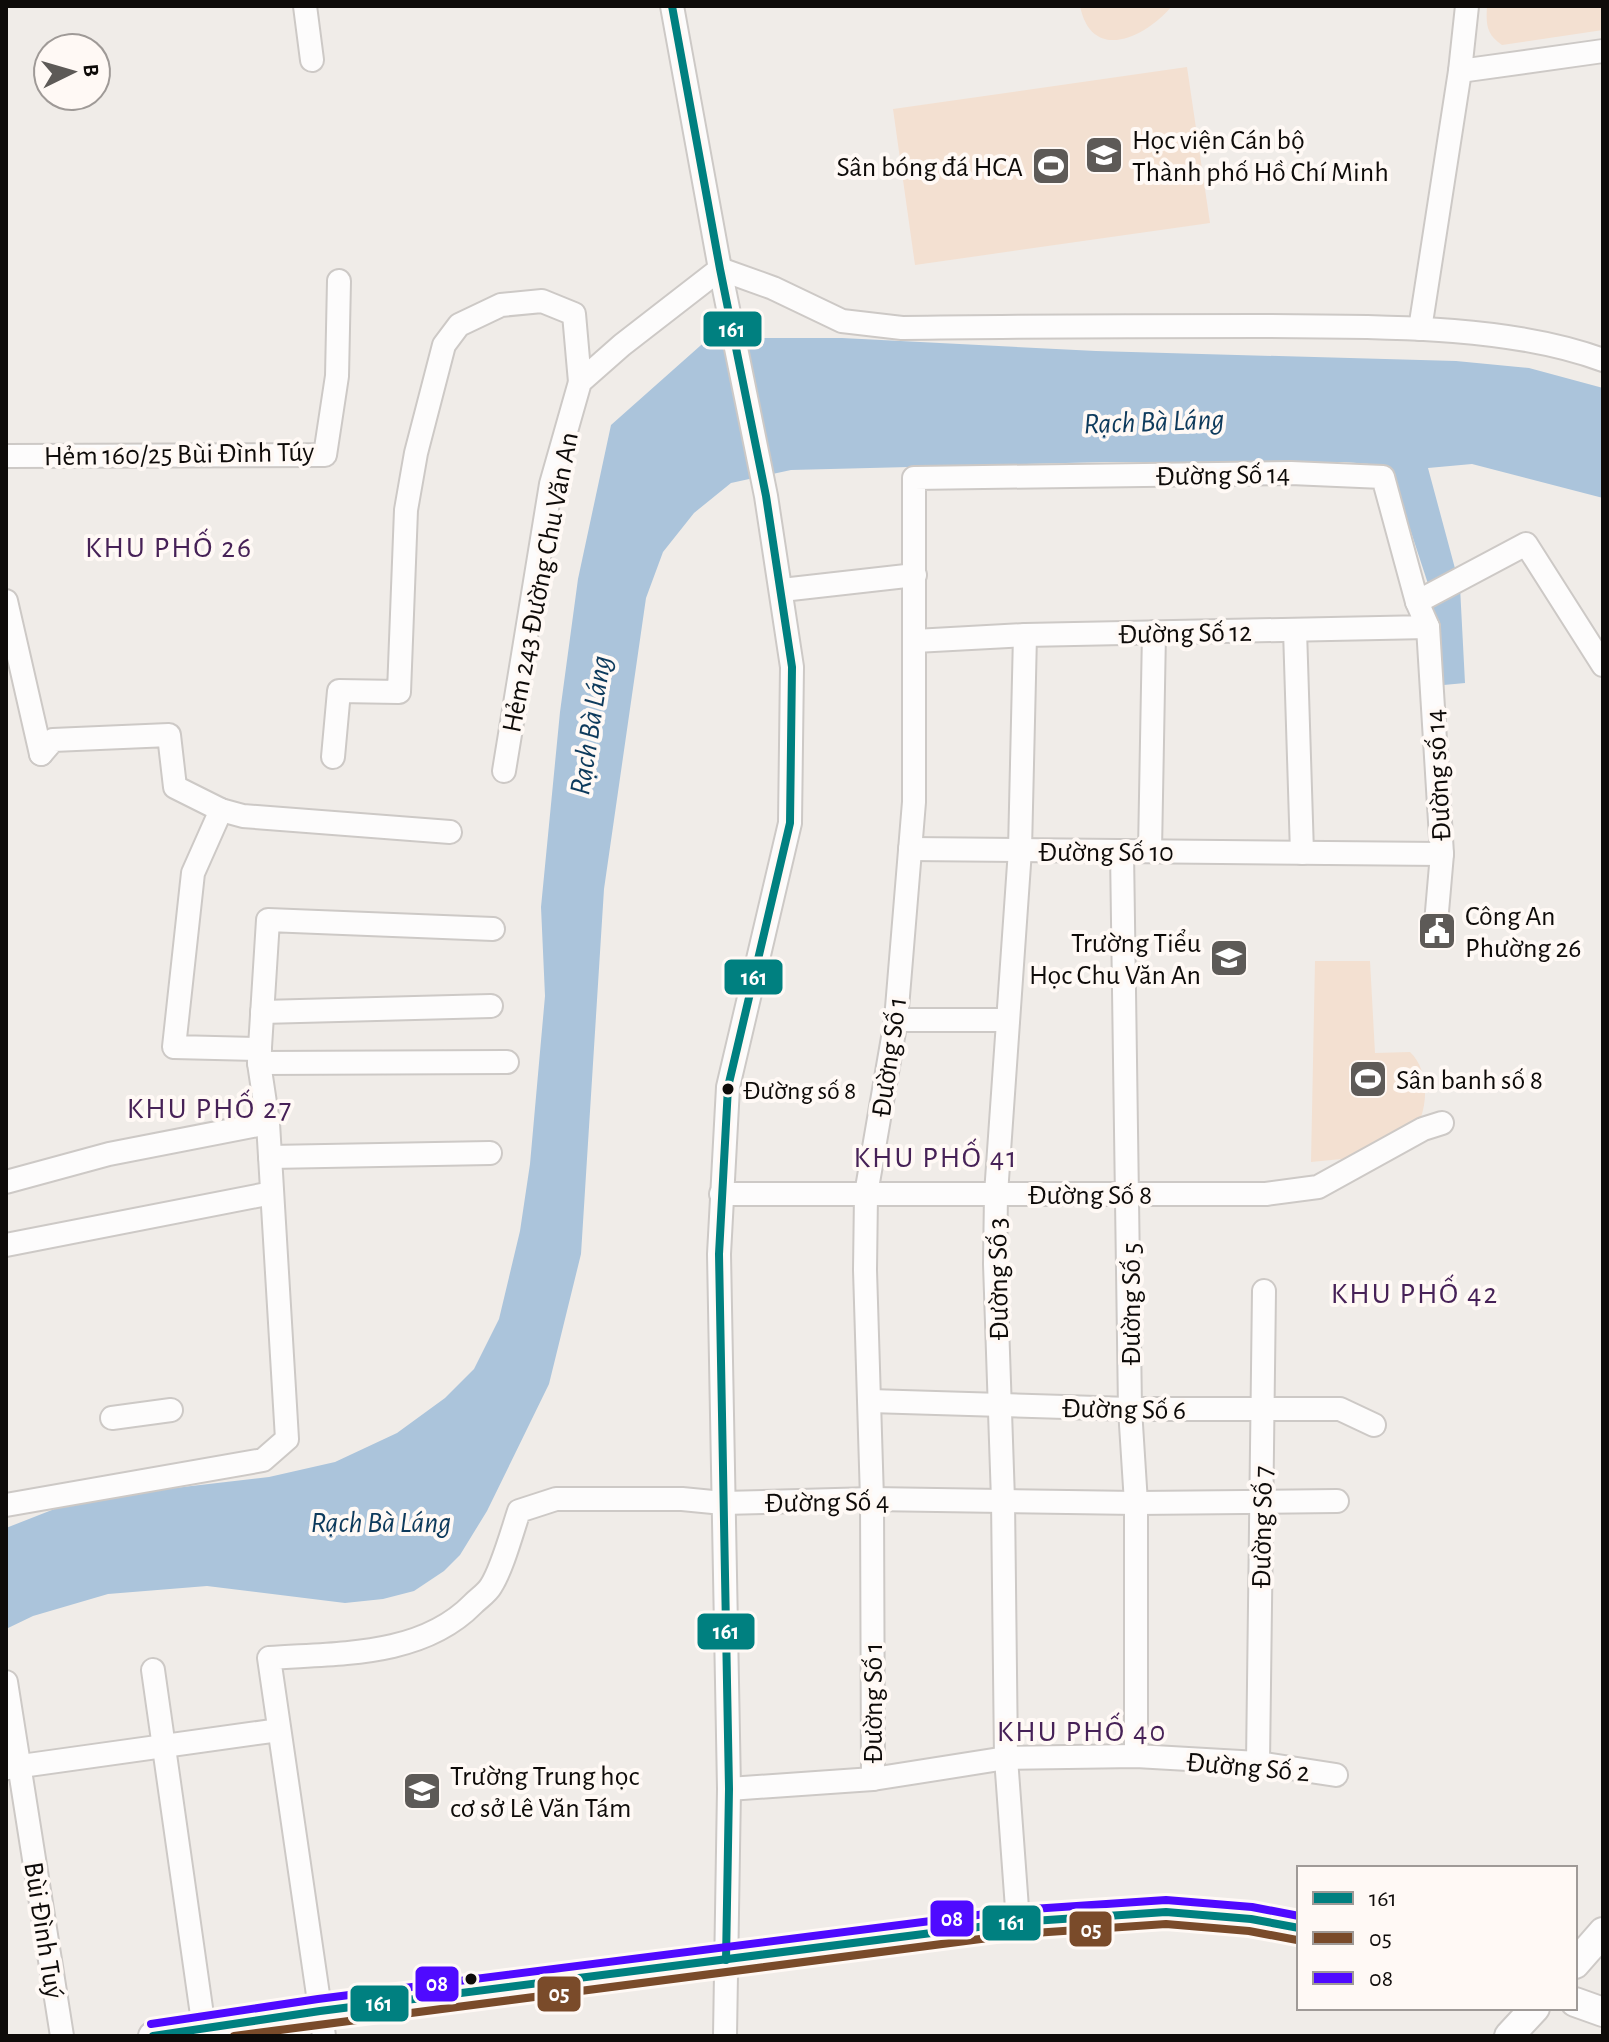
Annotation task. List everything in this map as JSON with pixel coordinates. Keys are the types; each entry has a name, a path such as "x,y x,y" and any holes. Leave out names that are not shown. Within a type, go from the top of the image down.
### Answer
{"main road":[{"path":"153,2036 204,2029 322,2023 726,1960 1018,1922 1166,1912 1251,1919 1297,1928"},
{"path":"1577,1962 1603,1932"},
{"path":"1577,2003 1603,2012"},
{"path":"1509,2036 1533,2010"}],"street":[{"path":"305,6 312,60"},
{"path":"672,6 726,303 766,496 792,667 790,823 728,1087 721,1194 719,1254 729,1789 725,2036"},
{"path":"1420,329 1460,71 1467,6"},
{"path":"1460,71 1603,51"},
{"path":"720,269 773,288 842,321 902,328 1251,326 1420,329 1510,337 1603,360"},
{"path":"580,382 622,345 720,269"},
{"name":"Hẻm 160/25 Bùi Đình Túy","path":"6,456 325,455 337,376 339,281"},
{"path":"333,757 339,691 399,692 406,510 416,453 444,345 459,325 501,305 542,301 574,314 580,382"},
{"name":"Hẻm 243 Đường Chu Văn An","path":"504,771 551,484 580,382"},
{"name":"Đường Số 14","path":"914,478 1291,473 1383,477 1426,596"},
{"name":"Đường Số 1","path":"873,1779 866,1194 896,1020 914,802 914,478"},
{"path":"1428,627 1426,596 1526,544 1603,665"},
{"path":"782,590 915,575"},
{"path":"6,601 41,754 53,740 169,735 175,787 221,810 243,816 450,832"},
{"name":"Đường Số 12","path":"915,641 1025,635 1428,627"},
{"name":"Đường số 14","path":"1428,627 1442,854 1436,923"},
{"path":"1295,630 1302,853"},
{"path":"1150,851 1154,632"},
{"name":"Đường Số 3","path":"1018,1922 1006,1758 1003,1500 995,1264 996,1194 1020,850 1025,635"},
{"path":"221,810 193,873 174,1047 259,1056 507,1062"},
{"name":"Đường Số 10","path":"910,849 1442,854"},
{"name":"Đường Số 5","path":"1122,851 1130,1409 1136,1503 1136,1756"},
{"path":"6,1505 263,1460 287,1439 268,1123 259,1056 268,920 493,929"},
{"path":"262,1012 491,1006"},
{"path":"896,1020 1008,1020"},
{"path":"6,1182 109,1154 268,1123"},
{"name":"Đường Số 8","path":"721,1194 1266,1194 1318,1187 1423,1129 1442,1123"},
{"path":"270,1157 490,1153"},
{"path":"6,1245 272,1193"},
{"name":"Đường Số 7","path":"1258,1763 1264,1291"},
{"name":"Đường Số 6","path":"870,1401 1130,1409 1340,1409 1374,1425"},
{"path":"112,1418 171,1410"},
{"name":"Đường Số 4","path":"279,1730 269,1658 375,1650 413,1641 440,1629 467,1610 491,1586 519,1511 556,1499 682,1499 723,1503 872,1499 1136,1503 1337,1501"},
{"path":"153,1670 204,2029"},
{"name":"Bùi Đình Tuý","path":"6,1682 12,1767 62,2036"},
{"path":"12,1767 279,1730 322,2023"},
{"name":"Đường Số 2","path":"729,1789 873,1779 1006,1758 1136,1756 1258,1763 1336,1775"}],"shaded area":[{"path":"1080,6 1172,6 1135,35 1108,40 1096,35 1086,24"},
{"path":"1487,6 1603,6 1603,30 1502,45 1488,28"},
{"name":"Sân bóng đá HCA","path":"1187,67 1210,223 915,265 893,109"},
{"name":"Sân banh số 8","path":"1315,961 1370,961 1375,1053 1410,1052 1423,1074 1425,1101 1421,1117 1352,1158 1311,1162"}],"water":[{"name":"Rạch Bà Láng","path":"709,338 842,338 1096,351 1456,361 1529,368 1603,388 1603,498 1472,464 1428,468 1460,587 1465,683 1433,686 1433,599 1391,471 1382,465 1344,462 1105,462 791,470 731,483 694,513 663,552 646,598 604,889 581,1254 549,1384 487,1511 460,1555 444,1571 414,1591 383,1599 345,1603 207,1586 108,1594 33,1616 6,1629 6,1528 80,1499 269,1477 335,1462 397,1433 445,1398 474,1369 499,1319 520,1231 530,1164 545,996 541,907 560,712 578,579 611,425"}],"transit line":[{"name":"161","path":"672,6 720,269 766,496 792,667 790,823 728,1087 719,1254 729,1789 726,1960"},
{"name":"08","path":"151,2024 318,1999 1017,1910 1166,1900 1252,1907 1297,1916"},
{"name":"161","path":"153,2036 320,2011 1018,1922 1166,1912 1251,1919 1297,1928"},
{"name":"05","path":"234,2036 1019,1934 1166,1924 1249,1931 1297,1940"}],"place":[{"name":"Học viện Cán bộ Thành phố Hồ Chí Minh","path":"1104,155"},
{"name":"Sân bóng đá HCA","path":"1051,166"},
{"name":"Công An Phường 26","path":"1437,931"},
{"name":"Trường Tiểu Học Chu Văn An","path":"1229,958"},
{"name":"Sân banh số 8","path":"1368,1079"},
{"name":"Đường số 8","path":"728,1089"},
{"name":"Trường Trung học cơ sở Lê Văn Tám","path":"422,1791"}],"district":[{"name":"KHU PHỐ 26","path":"169,547"},
{"name":"KHU PHỐ 27","path":"210,1108"},
{"name":"KHU PHỐ 41","path":"936,1157"},
{"name":"KHU PHỐ 42","path":"1415,1293"},
{"name":"KHU PHỐ 40","path":"1082,1731"}]}
